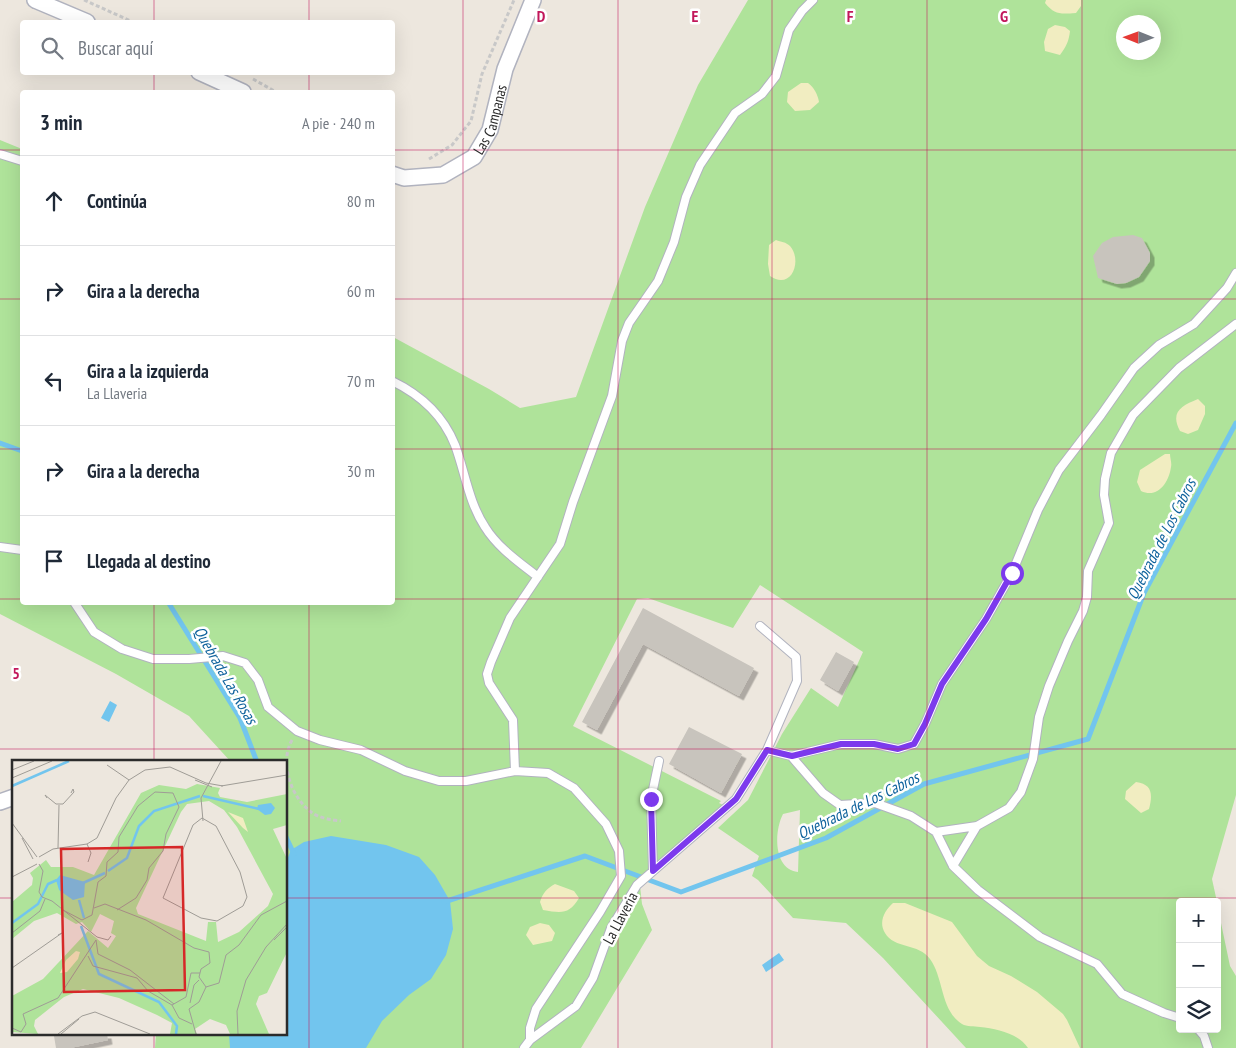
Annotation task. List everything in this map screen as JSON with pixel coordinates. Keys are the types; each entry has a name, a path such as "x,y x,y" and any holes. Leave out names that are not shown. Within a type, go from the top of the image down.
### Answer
{"street":[{"path":"35,0 83,20"},
{"name":"Las Campanas","path":"395,175 404,178 443,176 474,157 490,130 505,68 533,0"},
{"path":"205,75 238,90"},
{"path":"0,802 12,798"}],"lane":[{"path":"514,771 512,720 489,683 487,674 510,618 560,544 573,502 612,396 622,341 629,323 658,281 674,242 686,197 700,165 735,113 762,94 776,76 789,30 813,0"},
{"path":"0,154 20,160"},
{"path":"767,750 792,756 841,744 874,744 898,749 914,744 925,724 942,684 986,619 1012,573 1038,510 1059,470 1102,415 1134,368 1159,345 1194,324 1227,288 1236,273"},
{"path":"936,832 977,826 1009,808 1021,792 1034,760 1040,718 1049,686 1083,611 1087,596 1088,572 1108,523 1104,495 1105,479 1111,453 1133,415 1178,368 1236,324"},
{"path":"395,382 405,387 435,411 454,444 468,492 485,527 506,551 538,576"},
{"path":"0,547 20,550"},
{"path":"76,605 94,632 122,649 153,659 190,659 223,656 245,663 258,680 268,707 297,731 320,740 361,750 405,771 439,781 466,782 514,771 548,773 574,788 606,824 619,851 621,876 600,912 536,1009 530,1028 530,1040"},
{"name":"La Llaveria","path":"524,1048 530,1040 576,1006 593,978 611,928 637,886 736,799 767,750 797,681 796,657 760,626"},
{"path":"792,756 824,793 840,806 875,803 911,816 936,832 953,866 978,890 1040,937 1097,964 1122,994 1176,1017"},
{"path":"653,871 651,799 660,761"},
{"path":"953,866 977,826"},
{"path":"1201,1033 1208,1048"}],"path":[{"path":"84,0 129,20"},
{"path":"423,160 430,159 452,145 471,121 482,74 514,0"},
{"path":"248,76 272,90"},
{"path":"287,760 288,746 297,731"},
{"path":"288,774 295,796 312,813 341,821"}],"green space":[{"path":"748,0 1236,0 1236,795 1212,879 1216,898 1176,898 1176,1033 1221,1033 1221,923 1230,966 1236,976 1236,1048 966,1048 883,958 846,923 793,918 752,876 759,856 718,828 748,800 782,734 811,688 838,707 863,652 760,585 733,628 648,598 637,599 573,726 721,801 719,803 723,805 671,853 639,877 642,904 652,930 581,1048 155,1048 156,1036 288,1036 288,760 229,760 189,716 116,674 0,614 0,140 20,148 20,605 395,605 395,338 520,408 576,397 645,207 698,85","holes":["800,810 798,872 790,869 780,857 777,839 778,830 783,814"]}],"sand":[{"path":"1046,0 1081,0 1081,6 1076,13 1058,13 1045,3"},
{"path":"1055,25 1065,27 1070,31 1067,44 1060,55 1045,51 1044,42 1048,29"},
{"path":"801,83 808,83 812,87 817,94 819,102 810,110 795,111 787,102 788,92"},
{"path":"776,240 790,246 794,252 795,266 793,272 784,280 777,280 770,276 768,264 769,245"},
{"path":"1198,399 1205,406 1205,414 1198,430 1188,434 1180,431 1176,419 1179,410"},
{"path":"1165,454 1170,454 1171,464 1170,473 1162,488 1153,493 1141,491 1137,482 1140,470"},
{"path":"1136,782 1148,787 1151,794 1149,809 1141,813 1125,799 1126,791"},
{"path":"555,884 574,891 579,898 572,907 564,912 543,910 540,902 547,890"},
{"path":"893,903 905,903 952,922 977,956 989,966 1011,976 1037,992 1063,1014 1080,1048 1028,1048 1013,1035 993,1029 962,1024 950,1011 938,975 930,959 920,950 894,942 885,933 882,925 883,916"},
{"path":"540,923 549,925 555,933 552,941 533,945 526,935 530,927"}],"water":[{"path":"110,701 117,705 109,722 101,718"},
{"path":"331,836 386,845 419,857 435,875 450,901 453,929 446,955 431,979 409,995 382,1021 366,1048 230,1048 229,1036 288,1036 288,857 291,850 304,842"},
{"path":"779,953 784,960 766,972 762,965"}],"building":[{"path":"1133,235 1142,238 1150,253 1150,261 1139,277 1126,283 1117,284 1098,278 1093,256 1102,243 1113,237"},
{"path":"643,608 754,668 739,696 643,644 597,730 582,722"},
{"path":"836,652 854,662 838,691 820,680"},
{"path":"689,727 742,754 721,793 669,764"},
{"path":"54,1036 107,1036 108,1040 70,1048 56,1048"}],"waterway":[{"name":"Quebrada de Los Cabros","path":"444,902 585,856 681,892 826,838 924,784 1088,739 1144,593 1236,423"},
{"name":"Quebrada Las Rosas","path":"0,443 20,450"},
{"name":"Quebrada Las Rosas","path":"170,605 240,718 256,760"},
{"name":"Quebrada Las Rosas","path":"288,841 294,854"}],"route":[{"path":"651,799 653,871 736,799 767,750 792,756 841,744 874,744 898,749 914,744 925,724 942,684 986,619 1012,573"}]}
